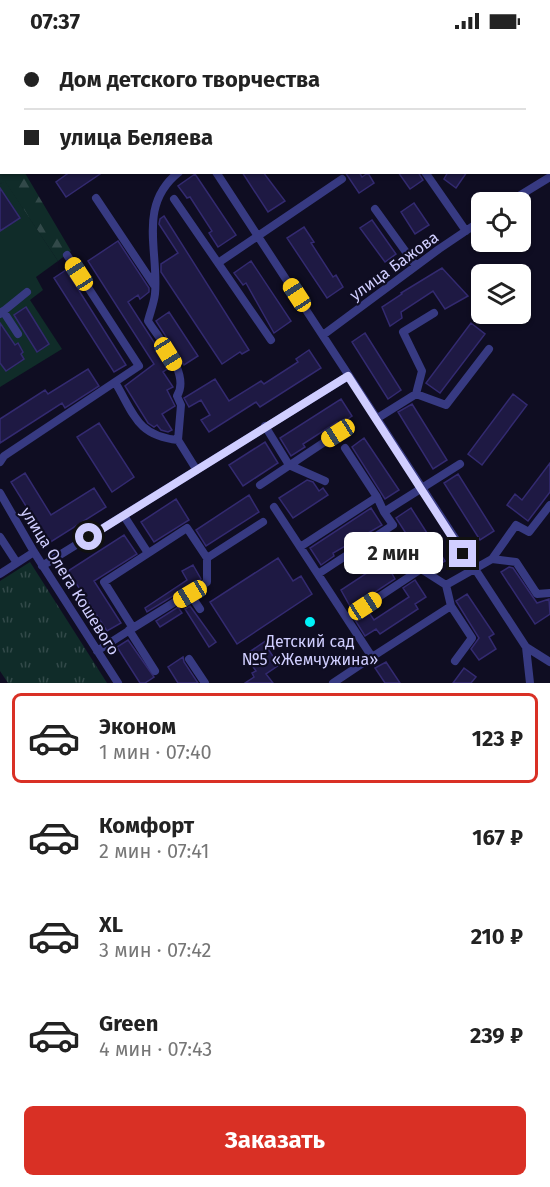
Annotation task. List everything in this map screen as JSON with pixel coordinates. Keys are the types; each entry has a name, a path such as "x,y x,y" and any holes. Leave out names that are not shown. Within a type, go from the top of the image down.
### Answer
{"street":[{"path":"177,174 162,194 152,216 155,295 148,321 178,370 180,391 177,396 181,405 178,440 196,469"},
{"path":"217,174 474,571 526,647 550,662"},
{"path":"426,174 466,231"},
{"path":"526,192 550,177"},
{"path":"218,263 342,179"},
{"path":"96,198 155,286"},
{"path":"174,199 271,340"},
{"path":"375,209 416,266"},
{"name":"улица Бажова","path":"323,335 471,228"},
{"path":"0,462 4,456 139,366 67,255"},
{"path":"18,334 2,312 27,292"},
{"path":"376,418 416,394 422,371 403,332 434,312"},
{"path":"416,394 446,405 489,349"},
{"path":"42,566 348,376"},
{"path":"115,382 140,424 156,438 178,440"},
{"path":"265,426 289,465 325,481"},
{"path":"260,485 338,433"},
{"path":"318,574 393,525 345,448"},
{"path":"384,512 460,464"},
{"name":"улица Олега Кошевого","path":"0,493 42,566 118,683"},
{"path":"300,547 377,497"},
{"path":"446,585 492,559 516,525 529,532 550,505"},
{"path":"274,507 372,657"},
{"path":"124,516 148,553"},
{"path":"207,558 263,522"},
{"path":"97,651 131,629 190,594 207,582 207,558 187,528 104,582 131,629 155,671"},
{"path":"0,537 17,563"},
{"path":"0,574 34,552"},
{"path":"492,559 516,562 537,594 550,593"},
{"path":"346,618 421,569 446,585 451,606 472,638 455,661"},
{"path":"190,594 200,609"},
{"path":"333,683 451,606"},
{"path":"526,647 530,683"},
{"path":"189,659 205,683"}],"green space":[{"path":"0,174 26,174 71,251 58,261 5,182 0,184"},
{"path":"5,181 58,261 36,277 43,290 30,300 62,349 0,387 0,184"},
{"path":"30,562 107,683 8,683 0,671 0,581"}],"building":[{"path":"67,174 100,174 66,197 56,182"},
{"path":"195,174 236,235 218,247 209,233 212,231 190,197 187,198 178,186"},
{"path":"243,174 265,174 285,201 268,212"},
{"path":"346,174 360,174 362,177 369,174 374,183 359,193"},
{"path":"399,174 419,174 423,180 410,189"},
{"path":"447,174 466,174 456,188 444,179"},
{"path":"0,188 20,218 0,231"},
{"path":"414,203 429,225 415,234 401,212"},
{"path":"164,216 249,350 242,354 240,352 222,364 161,272 161,264 178,253 159,224 160,219"},
{"path":"372,220 396,254 385,262 360,228"},
{"path":"304,227 314,242 311,243 333,277 336,275 343,287 327,298 287,238"},
{"path":"118,241 149,288 149,292 140,299 138,295 128,302 170,367 163,372 173,387 167,390 175,406 162,414 172,430 168,432 161,430 157,425 154,427 148,423 125,386 154,364 88,261"},
{"path":"251,261 291,321 274,333 246,283 243,285 234,273"},
{"path":"442,268 468,296 445,309 433,291 401,312 402,318 390,326 382,307"},
{"path":"66,270 126,365 114,372 54,278"},
{"path":"26,307 49,344 37,352 14,315"},
{"path":"169,312 198,356 184,365 156,321"},
{"path":"0,323 15,345 18,343 24,359 6,371 0,363"},
{"path":"471,323 485,334 440,393 426,383"},
{"path":"365,333 401,390 388,399 352,342"},
{"path":"309,350 321,368 260,407 256,402 209,432 201,420 210,415 201,400 189,407 184,398 215,379 229,401 261,381 264,384 298,362 296,359"},
{"path":"88,369 99,386 65,408 62,403 0,443 0,419 45,390 48,394"},
{"path":"513,394 527,405 482,465 468,454"},
{"path":"341,399 352,416 339,425 337,422 303,444 305,447 291,456 280,438"},
{"path":"412,404 447,460 433,469 398,412"},
{"path":"99,423 134,477 112,492 77,437"},
{"path":"364,438 399,490 385,499 352,447"},
{"path":"265,442 278,463 243,486 229,465"},
{"path":"550,463 550,492 528,521 507,505 515,494 522,500"},
{"path":"25,473 51,515 94,488 106,507 49,543 11,482"},
{"path":"458,474 494,531 480,540 444,483"},
{"path":"307,480 313,482 319,491 323,488 328,495 293,518 279,498"},
{"path":"249,495 259,512 206,546 196,530"},
{"path":"176,499 189,520 154,542 141,522"},
{"path":"371,508 382,525 333,553 334,556 321,565 310,548"},
{"path":"411,508 445,561 432,569 427,566 396,518"},
{"path":"124,535 137,554 94,581 121,623 107,631 68,571"},
{"path":"278,558 293,581 301,576 312,594 237,644 210,602"},
{"path":"385,561 395,579 351,608 341,590"},
{"path":"193,565 201,579 147,612 145,608 187,580 182,571"},
{"path":"509,567 513,568 537,603 549,599 550,614 535,624 501,572"},
{"path":"415,580 426,597 415,604 418,609 380,634 376,629 365,636 355,620 368,611 374,620 409,597 403,588"},
{"path":"467,594 494,634 489,637 496,649 479,660 471,649 479,638 456,601"},
{"path":"190,606 216,642 209,647 185,609"},
{"path":"178,607 182,613 160,627 156,621"},
{"path":"128,640 154,677 145,683 140,683 117,647"},
{"path":"267,640 272,647 268,649 279,665 266,674 273,683 245,683 254,677 252,673 256,671 245,655"},
{"path":"183,657 198,683 178,683 168,667"},
{"path":"386,662 400,683 385,683 375,668"},
{"path":"464,668 476,677 471,683 453,683"}],"place":[{"name":"Детский сад №5 «Жемчужина»","path":"310,622"}],"route":[{"path":"89,537 348,376 463,554"}]}
